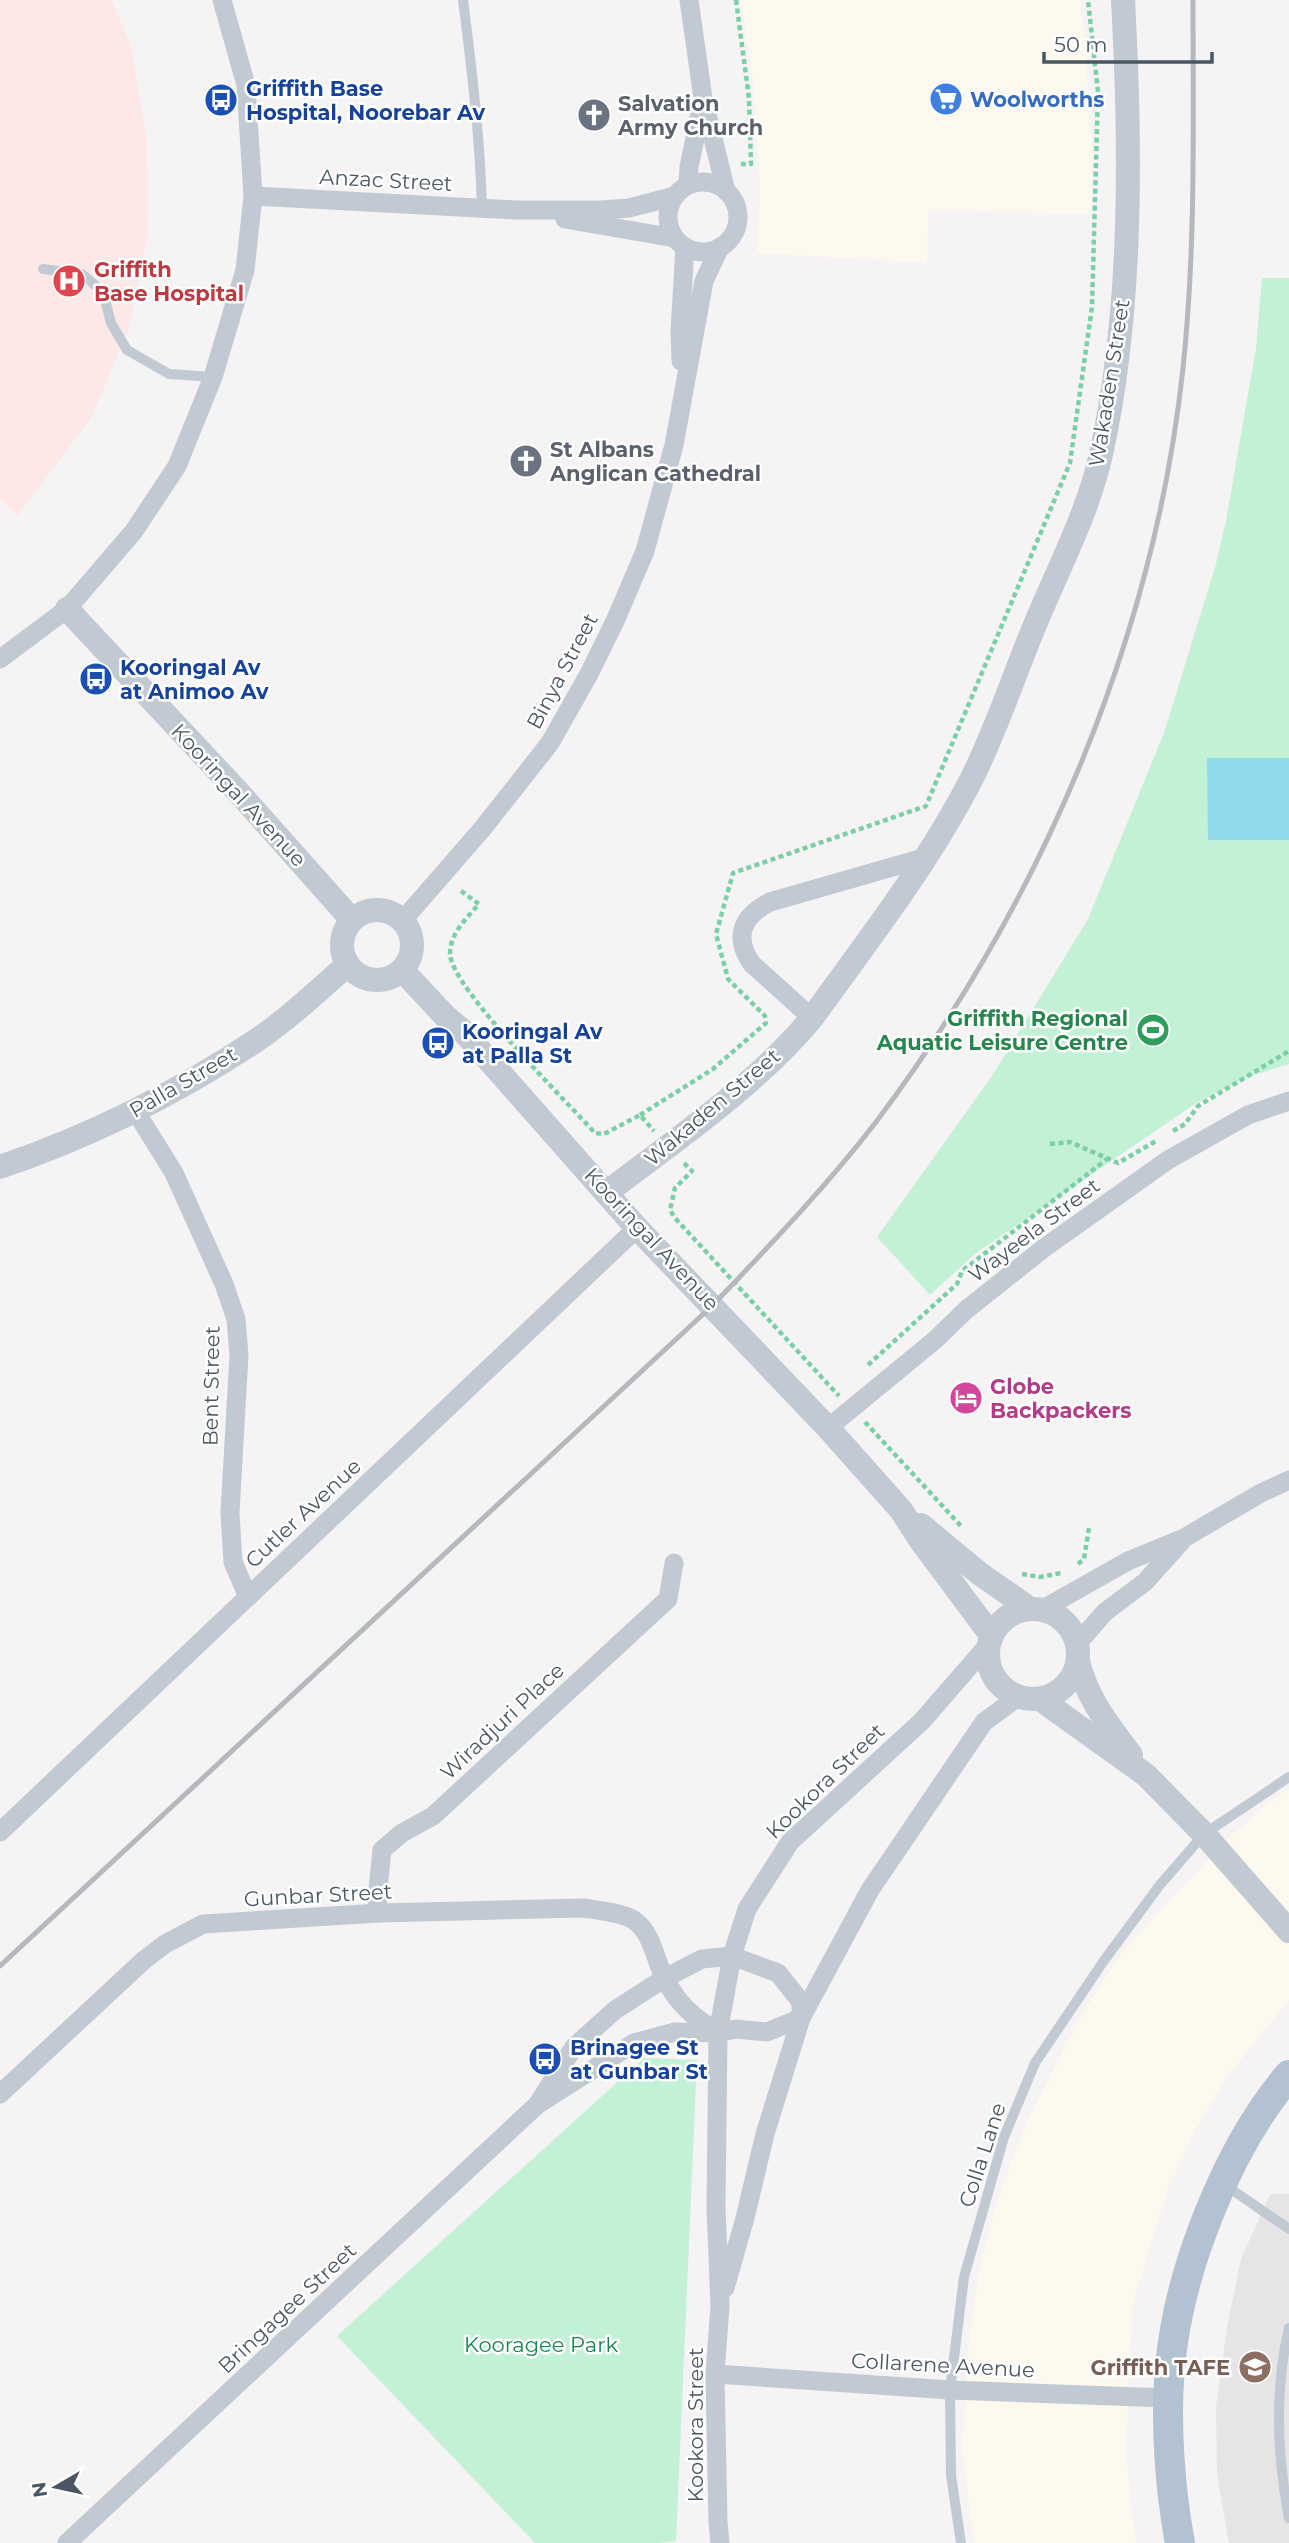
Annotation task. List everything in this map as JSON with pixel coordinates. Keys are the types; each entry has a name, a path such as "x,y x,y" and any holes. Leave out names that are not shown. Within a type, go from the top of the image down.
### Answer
{"main road":[{"path":"1180,2543 1174,2513 1168,2398 1170,2364 1181,2305 1196,2252 1232,2159 1257,2115 1289,2075"}],"street":[{"path":"0,659 67,609 134,531 177,466 213,377 245,271 253,196 246,85 222,0"},
{"path":"689,0 703,98 726,191 737,211 734,231 720,247 702,252 680,243 670,228 668,217 682,191 703,98"},
{"name":"Wakaden Street","path":"607,1192 732,1096 812,1018 927,857 971,780 993,731 1087,501 1101,455 1119,348 1124,281 1128,101 1123,0"},
{"path":"682,191 708,183 726,191"},
{"name":"Anzac Street","path":"253,196 516,210 629,208 682,191"},
{"name":"Anzac Street","path":"516,210 680,243"},
{"name":"Binya Street","path":"680,243 682,401"},
{"name":"Binya Street","path":"402,920 451,866 550,743 589,674 645,551 674,444 704,281 720,247"},
{"name":"Kooringal Avenue","path":"67,609 249,804 352,920"},
{"path":"812,1018 752,964 745,954 742,942 745,920 756,909 770,902 927,857"},
{"path":"372,909 394,914 402,920 408,929 412,949 402,970 386,980 375,981 364,979 347,965 343,956 342,936 352,920 362,912 372,909"},
{"name":"Palla Street","path":"0,1167 136,1112 258,1039 347,965"},
{"name":"Kooringal Avenue","path":"402,970 445,1016 463,1031 638,1228 828,1427 901,1510 990,1640"},
{"name":"Wayeela Street","path":"828,1427 935,1340 965,1310 1044,1248 1168,1160 1248,1115 1289,1101"},
{"name":"Bent Street","path":"136,1112 174,1173 224,1284 236,1319 239,1355 230,1513 233,1562 248,1597"},
{"name":"Cutler Avenue","path":"0,1832 638,1228"},
{"path":"1146,1775 1029,1698 1004,1689 993,1677 988,1661 990,1640 1000,1622 1014,1612 1036,1609 1128,1561 1184,1538 1289,1479"},
{"name":"Kooringal Avenue","path":"901,1510 980,1574 1036,1609"},
{"path":"1029,1698 1053,1695 1065,1686 1073,1674 1077,1652 1105,1612 1145,1582 1184,1538"},
{"name":"Wiradjuri Place","path":"379,1913 377,1899 382,1850 402,1833 433,1816 668,1599 674,1563"},
{"path":"1036,1609 1065,1621 1072,1632 1083,1684 1098,1710 1146,1775 1204,1834 1289,1931"},
{"name":"Kookora Street","path":"720,2543 715,2374 720,2306 716,2207 718,2033 732,1956 747,1909 790,1842 922,1721 990,1640"},
{"name":"Kookora Street","path":"720,2306 746,2218 765,2134 801,2018 870,1890 984,1722 1029,1698"},
{"name":"Gunbar Street","path":"0,2094 144,1961 165,1944 203,1924 379,1913 583,1908 635,1920 648,1937 665,1979"},
{"name":"Bringagee Street","path":"67,2543 537,2105 634,2043 675,2032 718,2033 736,2029 767,2032 801,2018 800,2002 778,1973 732,1956 702,1959 615,2010 575,2046 537,2105"},
{"path":"665,1979 691,2016 718,2033"},
{"name":"Collarene Avenue","path":"715,2374 950,2390 1168,2398"}],"lane":[{"path":"463,0 481,155 482,208"},
{"path":"43,269 82,274 103,292 111,323 127,350 169,374 213,377"},
{"name":"Colla Lane","path":"961,2543 951,2475 950,2390 964,2277 1004,2137 1035,2063 1103,1962 1159,1886 1204,1834 1289,1777"},
{"path":"1222,2183 1289,2229"},
{"path":"1289,2329 1283,2355 1277,2435 1289,2518"}],"path":[{"path":"736,0 751,132 751,164 738,164"},
{"path":"733,873 926,806 1070,463 1092,307 1098,92 1087,0"},
{"path":"461,891 479,904 457,929 451,944 450,957 480,1008 596,1133 604,1134 640,1115 713,1069 766,1023 765,1016 728,979"},
{"path":"461,1002 470,992"},
{"path":"1050,1144 1070,1142 1118,1163 1185,1124 1198,1106 1289,1051"},
{"path":"640,1115 692,1171 675,1188 670,1210 675,1218 969,1534"},
{"path":"866,1368 957,1284 962,1271 1107,1159"},
{"path":"833,1390 845,1386"},
{"path":"1073,1569 1084,1559 1089,1528"},
{"path":"1016,1572 1040,1577 1065,1572"}],"shaded area":[{"name":"Griffith Base Hospital","path":"0,0 111,0 131,46 147,139 148,234 129,328 91,418 17,516 0,499"},
{"path":"741,0 1080,0 1092,147 1092,214 929,211 927,263 757,253 760,192 754,86"},
{"path":"1289,1789 1289,2000 1227,2077 1196,2129 1169,2186 1133,2302 1126,2452 1137,2543 974,2543 962,2448 969,2339 979,2271 996,2204 1025,2126 1082,2014 1123,1950 1227,1840 1265,1805"},
{"name":"Griffith TAFE","path":"1270,2194 1289,2194 1289,2543 1229,2543 1217,2473 1216,2407 1227,2327 1241,2259"}],"green space":[{"path":"1262,278 1289,278 1289,1064 1245,1078 1198,1102 976,1253 930,1295 877,1237 992,1076 1088,919 1164,733 1216,564 1226,521 1256,348"},
{"name":"Kooragee Park","path":"644,2058 697,2060 676,2541 535,2543 337,2336"}],"water":[{"path":"1207,758 1289,758 1289,840 1208,840"}],"railway":[{"path":"0,1966 713,1305 817,1193 876,1122 935,1038 989,950 1038,859 1080,765 1116,669 1146,570 1168,470 1183,368 1190,276 1193,0"}],"place":[{"name":"Woolworths","path":"946,99"},
{"name":"Griffith Base Hospital, Noorebar Av","path":"221,100"},
{"name":"Salvation Army Church","path":"594,115"},
{"name":"Griffith Base Hospital","path":"69,281"},
{"name":"St Albans Anglican Cathedral","path":"526,461"},
{"name":"Kooringal Av at Animoo Av","path":"96,679"},
{"name":"Griffith Regional Aquatic Leisure Centre","path":"1153,1030"},
{"name":"Kooringal Av at Palla St","path":"438,1043"},
{"name":"Globe Backpackers","path":"966,1398"},
{"name":"Brinagee St at Gunbar St","path":"545,2059"},
{"name":"Griffith TAFE","path":"1255,2367"}]}
